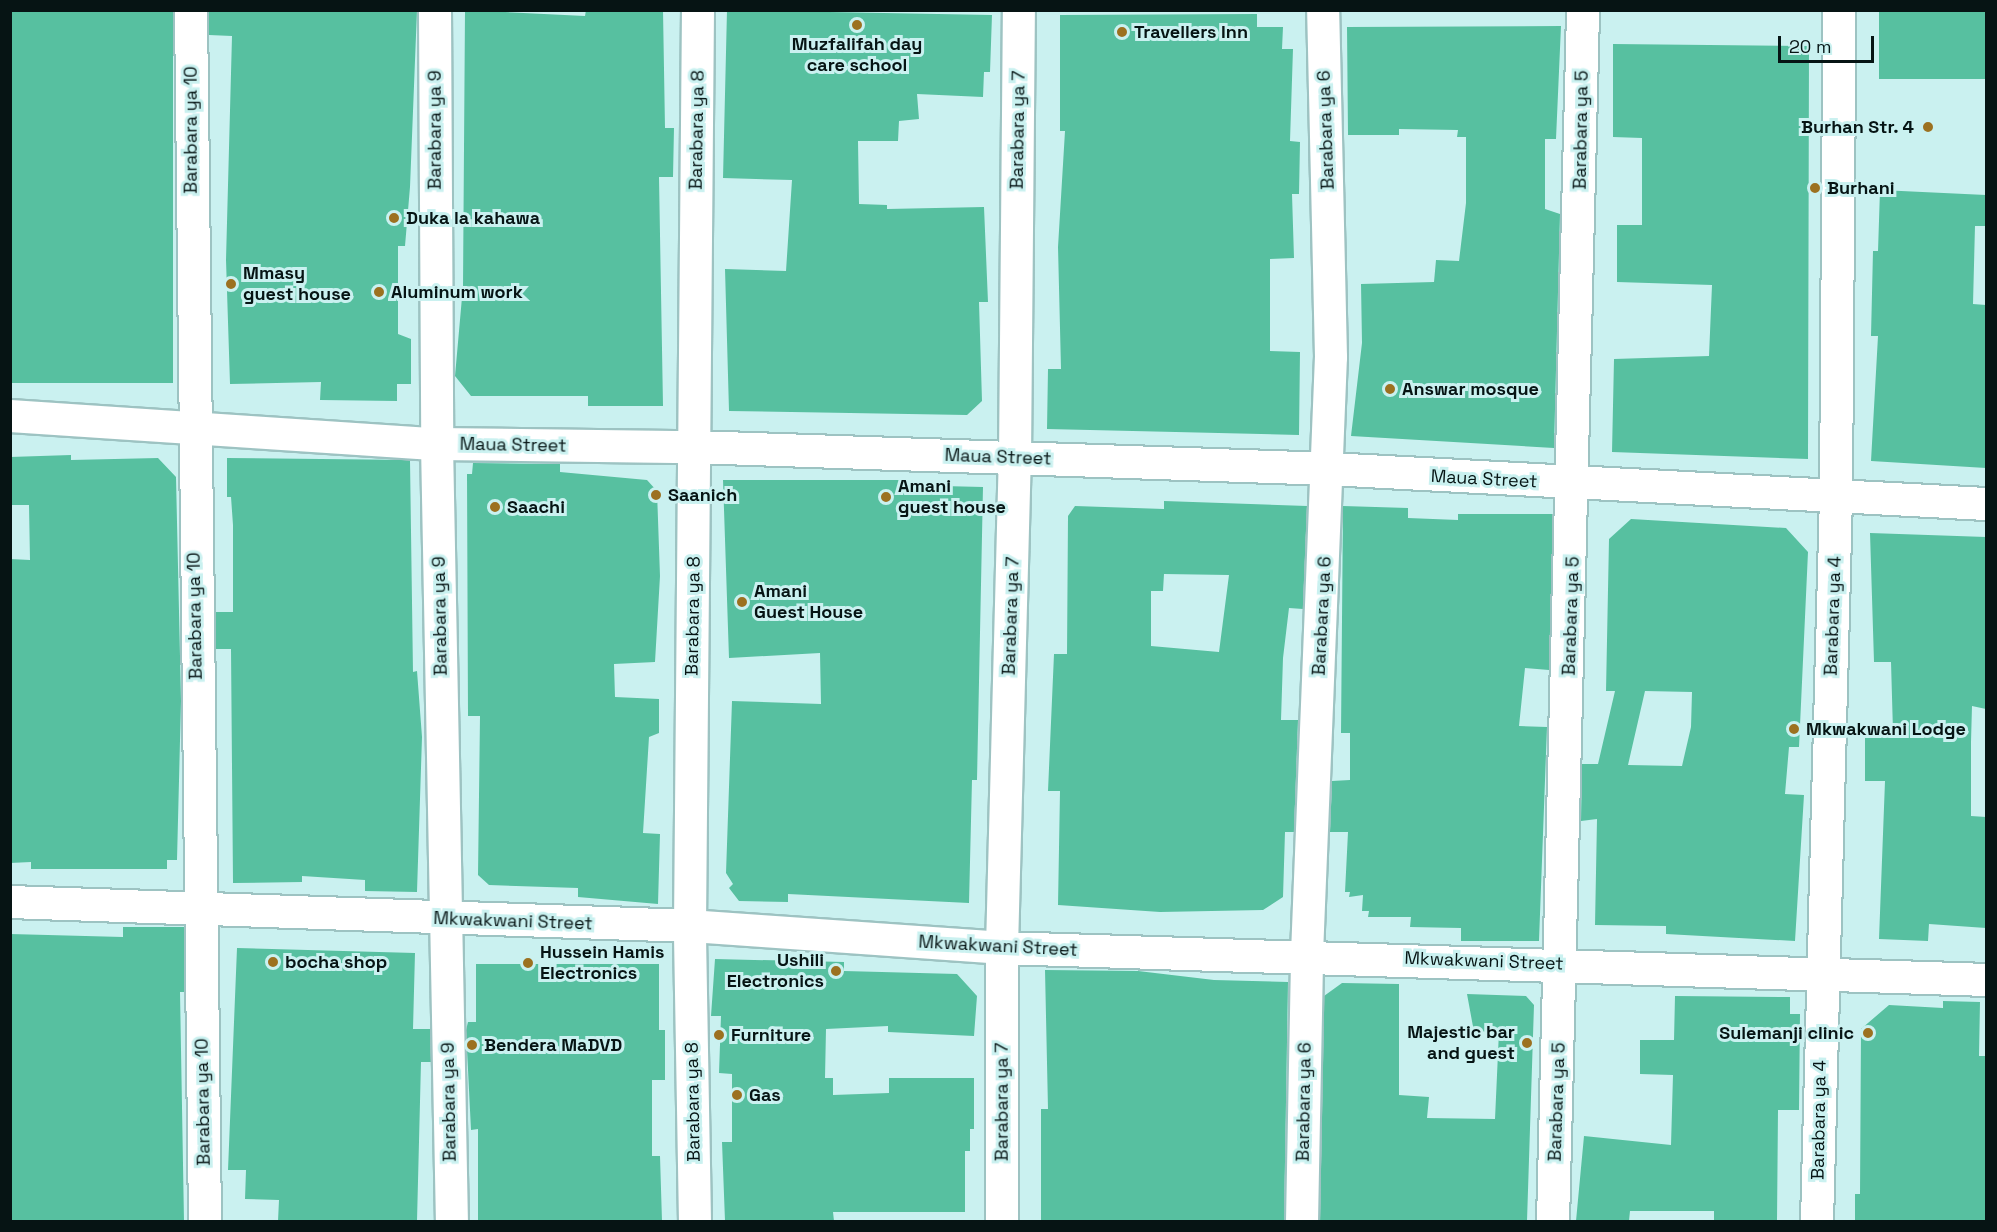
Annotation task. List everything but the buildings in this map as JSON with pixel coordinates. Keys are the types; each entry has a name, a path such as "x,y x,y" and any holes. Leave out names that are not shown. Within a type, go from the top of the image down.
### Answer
{"street":[{"name":"Barabara ya 10","path":"191,10 193,424 205,1221"},
{"name":"Barabara ya 9","path":"435,10 437,444 452,1221"},
{"name":"Barabara ya 8","path":"695,1221 690,926 698,10"},
{"name":"Barabara ya 7","path":"1002,1221 1002,948 1015,458 1019,10"},
{"name":"Barabara ya 6","path":"1302,1221 1307,954 1329,469 1323,10"},
{"name":"Barabara ya 5","path":"1553,1221 1574,484 1583,10"},
{"name":"Barabara ya 4","path":"1817,1221 1836,497 1839,10"},
{"name":"Maua Street","path":"10,416 193,424 437,444 694,447 1329,469 1574,484 1986,504"},
{"name":"Mkwakwani Street","path":"10,902 690,926 1002,948 1307,954 1823,971 1986,980"}],"place":[{"name":"Muzfalifah day care school","path":"857,25"},
{"name":"Travellers Inn","path":"1122,32"},
{"name":"Burhan Str. 4","path":"1928,127"},
{"name":"Burhani","path":"1815,188"},
{"name":"Duka la kahawa","path":"394,218"},
{"name":"Mmasy guest house","path":"231,284"},
{"name":"Aluminum work","path":"379,292"},
{"name":"Answar mosque","path":"1390,389"},
{"name":"Saanich","path":"656,495"},
{"name":"Amani guest house","path":"886,497"},
{"name":"Saachi","path":"495,507"},
{"name":"Amani Guest House","path":"742,602"},
{"name":"Mkwakwani Lodge","path":"1794,729"},
{"name":"bocha shop","path":"273,962"},
{"name":"Hussein Hamis Electronics","path":"528,963"},
{"name":"Ushili Electronics","path":"836,971"},
{"name":"Sulemanji clinic","path":"1868,1033"},
{"name":"Furniture","path":"719,1035"},
{"name":"Majestic bar and guest","path":"1527,1043"},
{"name":"Bendera MaDVD","path":"472,1045"},
{"name":"Gas","path":"737,1095"}]}
